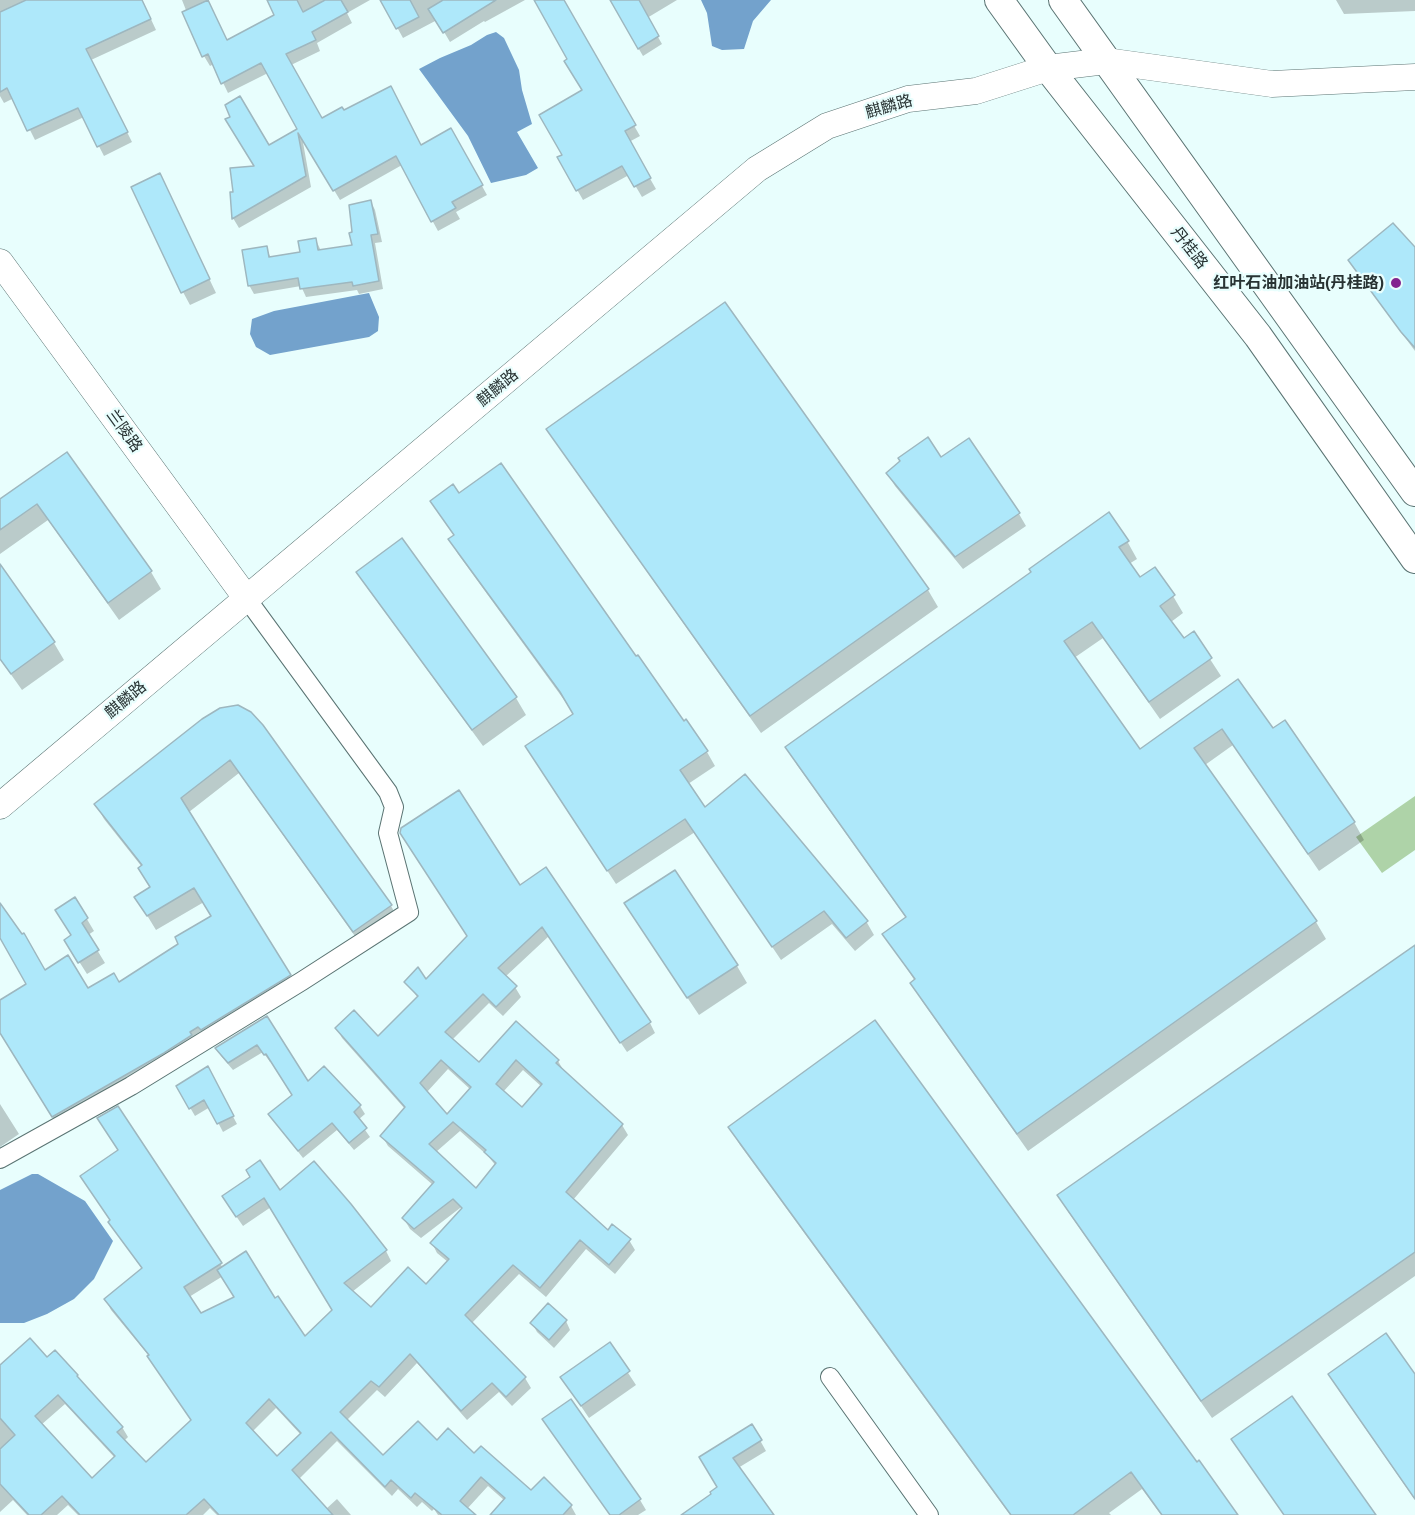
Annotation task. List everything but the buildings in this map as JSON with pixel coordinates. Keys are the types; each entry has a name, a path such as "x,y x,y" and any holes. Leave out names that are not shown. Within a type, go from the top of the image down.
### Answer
{"main road":[{"name":"丹桂路","path":"999,0 1048,68 1258,336 1415,559"},
{"path":"1063,0 1415,492"}],"street":[{"name":"麒麟路","path":"0,806 757,169 827,126 908,99 976,91 1048,68 1106,61 1272,84 1415,77"},
{"name":"兰陵路","path":"0,262 247,599"},
{"path":"0,1159 131,1086 409,912 388,833 394,807 388,792 247,599"},
{"path":"830,1377 929,1515"}],"green space":[{"path":"1415,796 1415,850 1382,873 1356,837"}],"water":[{"path":"701,0 771,0 753,21 744,49 722,50 712,46 707,13"},
{"path":"496,32 504,38 519,70 532,124 517,132 538,168 526,175 491,183 468,136 419,69"},
{"path":"369,293 379,317 378,331 369,337 270,355 256,347 250,334 252,319 274,311"},
{"path":"32,1174 38,1174 85,1201 113,1241 94,1279 74,1299 47,1314 24,1323 0,1323 0,1190"}],"place":[{"name":"红叶石油加油站(丹桂路)","path":"1396,283"}]}
